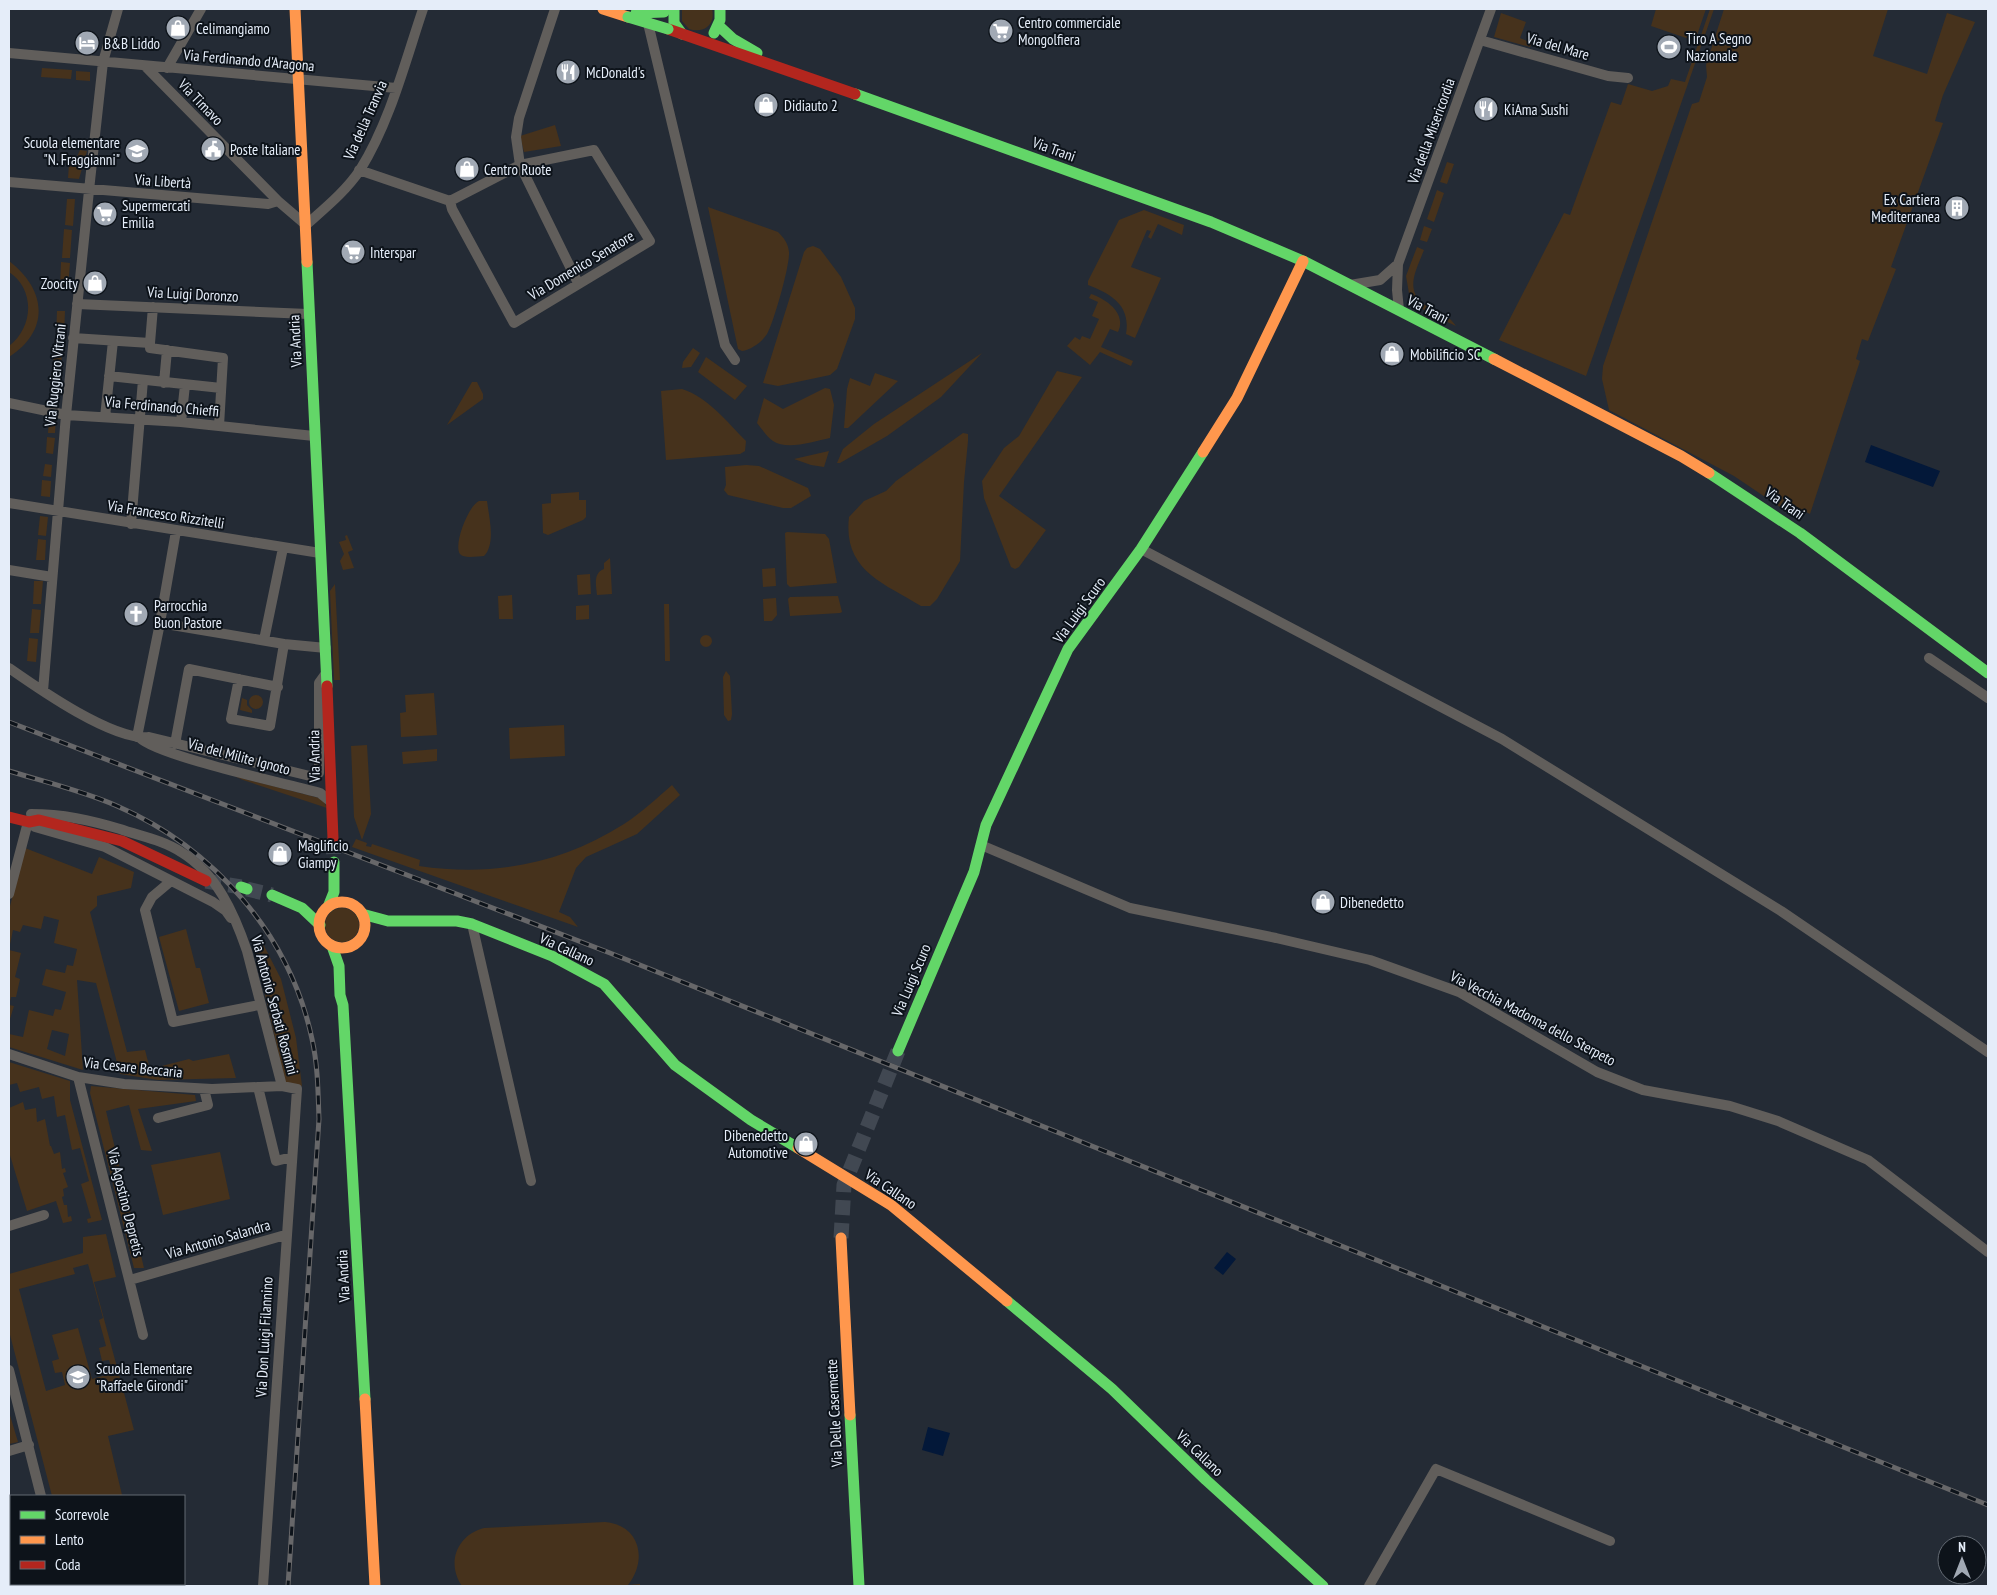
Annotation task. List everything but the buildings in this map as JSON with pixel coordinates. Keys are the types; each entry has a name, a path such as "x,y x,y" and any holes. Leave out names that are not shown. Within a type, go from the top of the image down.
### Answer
{"main road":[{"name":"Via Andria","path":"295,9 306,225 308,314 326,648 330,801 333,839"},
{"name":"Via Trani","path":"603,9 628,15 682,34 693,40 700,40 800,77 958,130 1211,222 1303,262 1681,456 1739,489 1791,525 1988,673"},
{"path":"700,40 711,35 719,26 720,9"},
{"name":"Via Trani","path":"628,15 657,14 670,10 674,23 682,34"},
{"name":"Via Trani","path":"719,26 732,39 800,77"},
{"name":"Via Luigi Scuro","path":"898,1051 974,872 986,824 1068,649 1141,550 1237,398 1303,262"},
{"path":"9,808 32,819"},
{"path":"9,817 32,819 112,838 134,846 193,877 206,881"},
{"path":"302,908 327,909 338,903 348,903 355,906 362,914 365,925 362,936 356,944 347,948 332,946 321,935 320,925 327,909 335,878 334,862"},
{"path":"335,878 348,903"},
{"path":"272,895 302,908 320,925"},
{"name":"Via Callano","path":"362,914 388,921 457,920 472,924 552,956 604,984 675,1065 751,1120 891,1205 1112,1389 1206,1480 1323,1586"},
{"name":"Via Callano","path":"362,936 388,921"},
{"name":"Via Andria","path":"332,946 340,966 375,1586"},
{"name":"Via Andria","path":"340,966 347,948"},
{"name":"Via Delle Casermette","path":"841,1238 859,1586"}],"street":[{"name":"Via Ruggiero Vitrani","path":"43,691 73,338 103,62 118,9"},
{"path":"167,68 201,9"},
{"name":"Via della Tranvia","path":"306,225 335,199 359,170 396,88 423,9"},
{"path":"555,9 519,118 516,137 520,166 578,283"},
{"path":"645,9 725,345 735,360"},
{"name":"Via della Misericordia","path":"1399,310 1397,290 1398,264 1491,9"},
{"name":"Via del Mare","path":"1480,40 1608,76 1628,78"},
{"name":"Via Ferdinando d'Aragona","path":"9,53 396,88"},
{"name":"Via Timavo","path":"146,66 278,201"},
{"name":"Via Domenico Senatore","path":"450,200 452,209 514,322 650,241 594,150 520,166"},
{"path":"359,170 450,200 520,166"},
{"name":"Via Libertà","path":"9,182 268,204 278,201"},
{"path":"278,201 306,225"},
{"name":"Via della Misericordia","path":"1348,286 1380,280 1398,264"},
{"name":"Via Luigi Doronzo","path":"77,304 308,314"},
{"path":"153,306 150,348 223,358 219,426"},
{"path":"73,338 150,343"},
{"path":"105,417 113,342"},
{"path":"164,383 167,350"},
{"path":"109,376 221,388"},
{"path":"131,524 144,380"},
{"path":"181,422 185,385"},
{"name":"Via Ferdinando Chieffi","path":"9,403 66,415 181,422 314,436"},
{"name":"Via Francesco Rizzitelli","path":"9,503 320,553"},
{"path":"139,738 176,531"},
{"path":"264,640 283,548"},
{"path":"1141,550 1502,739 1781,911 1988,1052"},
{"path":"9,570 52,577"},
{"path":"160,623 284,644 326,648"},
{"path":"238,679 231,718 270,726 284,644"},
{"path":"1929,658 1988,698"},
{"name":"Via del Milite Ignoto","path":"9,668 88,718 139,738 145,743 182,756 320,793 330,801"},
{"path":"175,744 190,669 278,687"},
{"name":"Via Andria","path":"319,773 319,683 327,672"},
{"name":"Via del Milite Ignoto","path":"139,738 149,737 306,776 314,776 319,773"},
{"path":"32,819 74,816 169,845 196,864 222,893 240,931"},
{"path":"32,819 35,827 105,847 213,902 226,912 240,931"},
{"path":"9,894 32,819"},
{"name":"Via Vecchia Madonna dello Sterpeto","path":"981,845 1130,908 1276,938 1370,960 1459,992 1598,1072 1642,1090 1730,1106 1778,1121 1868,1160 1988,1252"},
{"path":"171,881 152,897 145,910 173,1022 259,1005"},
{"path":"472,924 531,1181"},
{"name":"Via Antonio Serbati Rosmini","path":"240,931 247,951 259,1005 282,1086"},
{"name":"Via Cesare Beccaria","path":"9,1054 78,1077 124,1084 204,1089 282,1086 297,1089"},
{"name":"Via Agostino Depretis","path":"78,1077 143,1335"},
{"path":"258,1087 276,1161 292,1157"},
{"path":"158,1118 208,1105 204,1089"},
{"name":"Via Don Luigi Filannino","path":"263,1586 285,1235 297,1089"},
{"path":"9,1226 44,1215"},
{"name":"Via Antonio Salandra","path":"130,1280 285,1235"},
{"path":"9,1370 41,1495"},
{"path":"9,1451 29,1445"},
{"path":"1369,1586 1436,1469 1610,1540"}],"shaded area":[{"path":"682,9 712,9 712,19 704,29 689,29 682,21"},
{"name":"Tiro A Segno Nazionale","path":"1656,9 1706,9 1695,41 1651,26"},
{"path":"1710,9 1714,9 1586,376 1499,340 1564,213 1570,215 1611,102 1621,105 1628,84 1652,91 1668,86 1671,79 1685,82"},
{"path":"1724,9 1888,9 1873,56 1927,74 1947,13 1975,22 1943,95 1935,121 1943,123 1891,267 1896,269 1868,341 1862,339 1856,359 1860,361 1810,514 1794,506 1789,513 1734,476 1609,410 1602,379 1603,366 1692,104 1699,102 1707,77 1706,65"},
{"path":"1501,13 1526,22 1520,38 1532,43 1530,47 1494,37"},
{"path":"42,68 72,70 71,79 41,77"},
{"path":"76,71 90,72 90,81 76,80"},
{"path":"555,125 561,146 524,152 520,136"},
{"path":"80,150 87,151 79,179 68,178 69,164 74,163"},
{"path":"1447,162 1454,164 1447,184 1440,182"},
{"path":"1437,190 1444,193 1434,222 1427,219"},
{"path":"67,199 75,199 73,226 65,225"},
{"path":"708,207 778,232 785,241 789,252 784,280 770,328 762,340 753,347 742,351 738,349"},
{"path":"1144,210 1184,225 1182,235 1158,224 1151,239 1148,237 1151,231 1147,230 1131,267 1161,278 1135,338 1126,334 1127,324 1122,308 1104,292 1088,285 1088,281 1119,220"},
{"path":"1424,226 1432,229 1427,242 1420,240"},
{"path":"64,229 72,230 70,258 62,258"},
{"path":"813,246 820,249 841,277 855,308 855,319 837,369 830,375 778,386 763,383 804,252 807,248"},
{"path":"1417,247 1424,250 1414,276 1414,291 1424,304 1446,316 1456,326 1428,313 1410,299 1406,276"},
{"path":"9,261 31,284 39,309 32,335 23,346 9,357 9,346 23,329 28,309 24,289 9,272"},
{"path":"61,262 70,263 68,288 60,288"},
{"path":"1091,294 1109,303 1120,319 1118,332 1110,329 1101,347 1133,361 1131,366 1100,352 1090,365 1067,346 1075,337 1080,340 1082,336 1090,339 1099,319 1092,316 1098,302 1089,298"},
{"path":"57,311 65,311 64,336 56,335"},
{"path":"55,340 63,341 61,366 53,365"},
{"path":"693,348 700,353 691,367 682,368 683,362"},
{"path":"982,353 941,397 887,436 837,463 843,449 874,424"},
{"path":"706,357 747,386 735,400 698,372"},
{"path":"52,370 60,371 59,397 50,396"},
{"path":"1057,371 1082,377 999,496 1046,530 1019,567 1015,569 1011,567 984,498 982,481 1004,448 1019,436"},
{"path":"875,373 898,381 848,428 844,428 847,389 850,378 870,386"},
{"path":"472,382 477,382 483,394 483,399 447,425"},
{"path":"825,388 830,389 834,405 830,438 793,445 779,444 773,441 757,423 764,398 783,409"},
{"path":"682,389 709,404 725,419 746,441 745,451 740,454 666,460 661,391"},
{"path":"49,418 56,418 55,433 48,433"},
{"path":"963,433 968,434 968,441 960,561 937,599 930,606 921,606 879,581 859,562 852,550 849,535 849,517 864,501 886,491 896,481"},
{"path":"47,437 55,438 53,454 46,453"},
{"path":"829,451 824,467 794,459"},
{"path":"45,464 52,465 51,477 43,476"},
{"path":"759,466 808,488 811,496 791,508 783,508 728,495 724,490 726,485 725,467"},
{"path":"42,480 51,481 50,497 41,496"},
{"path":"579,492 579,500 586,500 586,517 548,535 543,533 542,504 551,503 551,494"},
{"path":"479,501 487,501 491,530 490,545 484,556 462,556 458,549 460,534 471,510"},
{"path":"40,516 48,517 46,536 38,535"},
{"path":"785,533 825,534 829,539 837,583 790,587 787,584"},
{"path":"347,535 353,550 348,552 354,568 343,570 340,561 344,554 339,542 346,540 345,536"},
{"path":"38,539 46,540 45,560 36,560"},
{"path":"610,558 612,594 597,595 596,583 598,573 604,569 604,563"},
{"path":"775,568 776,586 763,587 762,569"},
{"path":"590,574 591,594 578,595 577,575"},
{"path":"34,581 43,581 41,604 33,604"},
{"path":"335,584 340,680 334,680 330,591"},
{"path":"512,595 513,619 499,619 498,596"},
{"path":"838,596 842,612 840,613 790,616 788,599 790,597"},
{"path":"776,598 777,615 772,621 764,621 763,599"},
{"path":"664,604 669,604 670,661 665,661"},
{"path":"589,605 589,619 576,620 576,606"},
{"path":"32,609 41,610 39,633 30,633"},
{"path":"704,635 708,635 712,641 708,647 704,647 700,643 700,639"},
{"path":"29,638 38,639 36,662 27,661"},
{"path":"726,671 730,676 732,714 731,720 728,721 724,715 723,677"},
{"path":"434,693 437,735 401,737 400,713 406,712 405,695"},
{"path":"256,695 261,697 263,702 261,707 256,709 251,707 249,702 251,697"},
{"path":"242,698 247,700 247,705 252,710 252,713 240,710"},
{"path":"564,725 565,756 510,759 509,728"},
{"path":"367,745 371,814 362,840 354,817 351,746"},
{"path":"437,749 437,761 403,764 402,752"},
{"path":"234,776 323,799 327,808 243,780"},
{"path":"672,785 680,795 637,834 586,857 576,868 559,912 570,917 578,927 352,847 356,839 367,843 366,846 371,847 372,844 420,860 419,866 446,869 473,870 526,864 551,858 600,838 630,820"},
{"path":"25,848 92,874 99,857 134,872 131,888 97,896 97,906 90,912 127,1052 145,1050 150,1069 189,1059 193,1061 229,1054 236,1078 158,1080 120,1074 96,983 77,980 83,1070 9,1047 9,1034 23,1037 29,1010 53,1016 55,1009 61,1010 66,992 42,985 46,969 65,973 67,965 73,966 77,949 54,943 59,920 44,916 41,929 23,925 20,932 13,930 9,949 9,910","holes":["52,1030 69,1034 65,1056 47,1049"]},
{"path":"342,908 354,913 359,925 354,937 342,942 330,937 325,925 330,913"},
{"path":"186,929 196,968 200,968 209,1003 179,1011 159,937"},
{"path":"259,936 281,979 296,1038 302,1086 285,1082 255,951"},
{"path":"9,950 21,953 15,977 20,979 16,997 11,997 9,1005"},
{"path":"9,1005 14,1006 9,1022"},
{"path":"9,1062 70,1081 70,1100 102,1220 88,1223 87,1219 91,1218 81,1184 89,1181 80,1148 72,1150 65,1115 57,1117 54,1096 42,1099 39,1087 20,1092 17,1083 9,1085"},
{"path":"91,1086 195,1095 196,1101 138,1109 152,1151 141,1150 129,1105 106,1111 144,1268 134,1268 90,1093"},
{"path":"23,1102 25,1110 36,1108 37,1122 45,1119 50,1146 54,1154 60,1152 62,1169 65,1168 66,1172 63,1173 68,1187 63,1189 64,1196 62,1197 64,1205 67,1205 68,1217 71,1216 72,1221 63,1223 56,1201 27,1211 9,1152 9,1108"},
{"path":"220,1152 230,1199 163,1215 151,1165"},
{"name":"Scuola Elementare \"Raffaele Girondi\"","path":"106,1234 116,1277 94,1282 134,1430 108,1436 122,1495 52,1495 9,1331 9,1274 83,1253 83,1237","holes":["88,1264 103,1318 99,1320 106,1346 99,1348 102,1361 109,1360 113,1373 92,1379 78,1328 52,1335 59,1359 52,1361 55,1373 62,1372 65,1385 46,1391 19,1289 75,1274 73,1268"]},
{"path":"9,1412 18,1442 9,1444"},
{"path":"605,1522 617,1525 633,1537 639,1555 638,1565 628,1585 640,1584 640,1586 462,1586 457,1577 455,1559 461,1543 467,1537 484,1528"}],"water":[{"path":"1871,445 1940,471 1933,487 1865,462"},
{"path":"1227,1252 1236,1259 1223,1275 1214,1268"},
{"path":"928,1427 950,1433 943,1456 922,1450"}],"tunnel":[{"path":"333,839 334,862"},
{"path":"206,881 241,887"},
{"path":"247,889 272,895"},
{"path":"841,1238 844,1185 898,1051"}],"railway":[{"path":"9,722 610,953 1988,1505"},
{"path":"9,771 77,791 117,806 152,824 185,845 216,871 243,899 266,931 286,965 301,1001 312,1039 319,1119 288,1586"}],"traffic: fast":[{"path":"674,9 674,23 682,34"},
{"path":"714,33 720,20 720,9"},
{"path":"636,13 664,12"},
{"path":"628,17 668,29"},
{"path":"719,26 733,39 757,53"},
{"path":"855,94 1211,222 1303,261 1494,359"},
{"path":"307,262 327,686"},
{"path":"898,1051 974,872 986,825 1068,649 1141,549 1203,452"},
{"path":"1709,473 1800,533 1988,673"},
{"path":"328,907 334,892 334,862"},
{"path":"241,887 247,889"},
{"path":"272,895 302,908 320,925"},
{"path":"362,914 388,921 457,921 472,924 552,956 604,984 675,1065 751,1120 798,1148"},
{"path":"332,946 339,966 340,995 343,1005 365,1399"},
{"path":"1007,1301 1112,1389 1206,1480 1323,1586"},
{"path":"850,1415 859,1586"}],"traffic: slow":[{"path":"295,9 307,262"},
{"path":"603,9 628,17"},
{"path":"1203,452 1237,398 1303,261"},
{"path":"1494,359 1681,456 1709,473"},
{"path":"342,902 355,906 361,912 365,925 361,938 355,944 342,948 329,944 323,938 319,925 323,912 329,906 342,902"},
{"path":"798,1148 891,1205 1007,1301"},
{"path":"841,1238 850,1415"},
{"path":"365,1399 375,1586"}],"traffic: jam":[{"path":"668,29 855,94"},
{"path":"327,686 333,839"},
{"path":"9,817 29,822 39,820 122,841 206,881"}],"place":[{"name":"Celimangiamo","path":"178,28"},
{"name":"Centro commerciale Mongolfiera","path":"1001,31"},
{"name":"B&B Liddo","path":"87,43"},
{"name":"Tiro A Segno Nazionale","path":"1669,47"},
{"name":"McDonald's","path":"568,72"},
{"name":"Didiauto 2","path":"766,105"},
{"name":"KiAma Sushi","path":"1486,109"},
{"name":"Poste Italiane","path":"213,149"},
{"name":"Scuola elementare \"N. Fraggianni\"","path":"137,151"},
{"name":"Centro Ruote","path":"467,169"},
{"name":"Ex Cartiera Mediterranea","path":"1957,208"},
{"name":"Supermercati Emilia","path":"105,214"},
{"name":"Interspar","path":"353,252"},
{"name":"Zoocity","path":"95,283"},
{"name":"Mobilificio SC","path":"1392,354"},
{"name":"Parrocchia Buon Pastore","path":"136,614"},
{"name":"Maglificio Giampy","path":"280,854"},
{"name":"Dibenedetto","path":"1323,902"},
{"name":"Dibenedetto Automotive","path":"806,1144"},
{"name":"Scuola Elementare \"Raffaele Girondi\"","path":"78,1377"}]}
